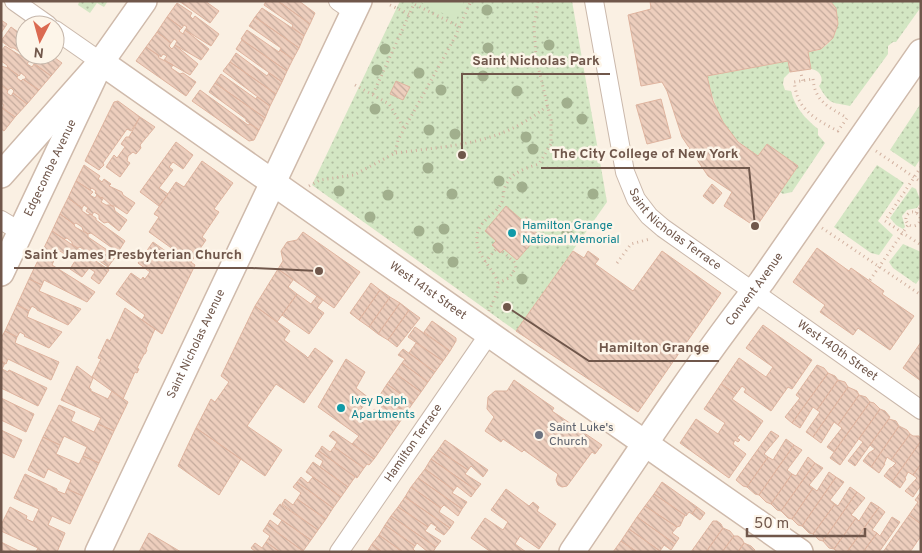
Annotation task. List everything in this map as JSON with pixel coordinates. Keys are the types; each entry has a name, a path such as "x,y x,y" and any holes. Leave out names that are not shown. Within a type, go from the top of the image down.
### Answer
{"street":[{"path":"14,1 34,15"},
{"name":"Edgecombe Avenue","path":"1,175 101,62 144,1"},
{"name":"Saint Nicholas Terrace","path":"594,1 622,161 636,199 649,216 663,228 753,293"},
{"name":"Saint Nicholas Avenue","path":"98,552 273,183 350,5"},
{"name":"West 141st Street","path":"65,37 800,552"},
{"name":"Convent Avenue","path":"572,552 645,444 921,52"},
{"name":"Edgecombe Avenue","path":"1,273 11,226 101,62"},
{"name":"West 140th Street","path":"753,293 921,410"},
{"name":"Hamilton Terrace","path":"339,552 489,334"}],"path":[{"path":"395,153 398,140 460,27 471,1"},
{"path":"489,334 489,311 497,292 498,282 478,248 476,236 479,228 502,203 505,187 510,178 519,171 539,164 550,144 551,120 536,58 534,26 538,1"},
{"path":"373,94 414,4 460,27"},
{"path":"390,5 409,14"},
{"path":"800,70 803,81"},
{"path":"813,79 814,90 821,102 847,118 838,131 822,124 808,112 798,99 794,82 803,81 813,79"},
{"path":"355,85 389,104 405,130"},
{"path":"307,188 320,180 354,175 395,153 465,145 500,134 530,120 547,106"},
{"path":"886,158 921,182"},
{"path":"921,167 885,220 921,245"},
{"path":"870,280 903,233 908,224 906,218 908,214 916,213 921,206"},
{"path":"908,224 912,226 918,224 920,220 916,213"},
{"path":"523,222 528,216"},
{"path":"822,228 921,295"},
{"path":"617,263 630,244 650,239"},
{"path":"485,262 496,249"},
{"path":"498,282 509,278 516,268 514,262 502,250"}],"green space":[{"path":"78,1 108,1 104,7 97,3 90,13 78,5"},
{"path":"400,1 572,1 607,202 516,331 312,185"},
{"path":"419,1 464,1 456,20"},
{"path":"830,1 921,1 921,7 896,42 888,46 888,54 850,106 831,102 819,86 822,81 821,75 811,69 808,52 819,50 826,45 835,34 837,27 837,14"},
{"path":"788,61 790,72 784,78 785,90 791,91 798,108 818,129 818,135 825,143 792,192 783,194 780,192 798,166 767,144 758,156 739,142 722,120 707,76"},
{"path":"921,103 921,158 915,167 890,150"},
{"path":"877,165 904,183 878,221 893,235 879,255 871,253 834,227"},
{"path":"912,187 916,189 921,202 917,208 907,210 902,216 905,227 903,229 890,218"},
{"path":"903,244 921,252 921,277 916,284 893,268 889,262"}],"building":[{"path":"179,1 205,1 219,11 210,23"},
{"path":"266,1 278,1 310,24 304,36 292,27 293,25 264,5"},
{"path":"278,1 299,1 315,13 310,24"},
{"path":"650,1 830,1 836,8 838,24 833,38 821,49 808,52 811,69 790,72 788,61 707,76 713,101 723,122 738,142 758,156 767,144 798,166 756,227 724,206 732,192 708,176 682,137 667,91 662,82 641,86 628,15 651,9"},
{"path":"177,3 192,13 190,16 193,19 195,16 219,34 211,46 185,30 187,27 184,25 182,28 167,17"},
{"path":"262,8 304,36 299,48 255,17"},
{"path":"167,17 182,28 179,31 183,34 185,30 209,49 201,60 175,45 177,41 174,39 171,43 157,32"},
{"path":"255,17 299,48 293,59 280,50 281,48 249,26"},
{"path":"1,20 7,24 1,33"},
{"path":"11,27 15,30 15,49 1,41"},
{"path":"247,30 279,52 280,50 293,59 287,71 241,39"},
{"path":"157,32 171,43 169,46 172,49 175,45 198,64 190,75 164,60 167,56 163,54 161,57 146,47"},
{"path":"242,40 287,71 282,82 236,49"},
{"path":"5,46 15,52 15,65 29,65 32,67 35,65 51,76 39,90 24,80 26,77 21,73 19,76 1,61 1,51"},
{"path":"146,47 158,55 159,58 173,65 171,68 180,74 183,73 196,82 186,96 136,61"},
{"path":"236,53 267,76 269,73 282,82 276,94 230,62"},
{"path":"230,62 276,94 270,106 223,71"},
{"path":"36,65 60,65 51,76"},
{"path":"1,66 8,68 18,75 17,78 21,81 23,79 39,90 27,104 13,93 14,91 11,88 8,90 1,85"},
{"path":"221,74 256,99 257,97 270,106 265,118 215,83"},
{"path":"396,81 410,87 403,100 390,94"},
{"path":"215,83 265,118 259,130 209,92"},
{"path":"1,85 8,90 7,93 11,96 13,93 27,104 15,117 2,108 4,105 1,103"},
{"path":"200,90 248,125 250,124 259,130 254,140 249,141 192,101"},
{"path":"661,99 671,138 647,144 636,105"},
{"path":"118,101 140,117 131,131 127,129 99,170 85,161 114,102"},
{"path":"1,107 15,117 4,131 1,129"},
{"path":"140,117 155,127 140,145 141,148 136,154 133,152 128,156 127,161 130,163 120,177 106,167 114,155 117,158 125,147 121,144 126,137 129,137"},
{"path":"176,142 193,155 183,169 173,162 169,167 173,170 159,188 168,194 159,206 140,192"},
{"path":"202,161 233,183 214,209 219,212 202,237 206,240 191,262 149,232 159,217 154,214 176,182 184,187"},
{"path":"84,165 100,176 98,179 102,182 104,179 111,184 109,186 122,192 123,195 135,203 127,214 101,198 92,188 90,190 76,181"},
{"path":"76,181 93,192 90,195 95,198 97,195 103,199 101,202 114,207 115,211 127,220 119,231 108,222 104,223 99,219 99,215 94,212 92,215 86,211 88,208 84,205 82,208 68,198"},
{"path":"712,184 722,193 713,204 703,196"},
{"path":"68,198 82,208 82,211 96,218 96,220 125,241 118,252 60,214"},
{"name":"Hamilton Grange National Memorial","path":"506,206 539,235 517,260 504,249 500,253 492,245 496,241 485,231"},
{"path":"60,214 74,224 75,227 88,234 88,237 116,256 108,267 80,247 72,245 72,242 67,238 64,239 52,231"},
{"path":"52,231 109,270 99,284 91,278 95,272 89,268 82,277 70,269 75,261 60,251 54,257 43,250"},
{"path":"303,232 360,272 334,308 278,269 283,261 281,251 287,242 297,240"},
{"path":"153,242 178,260 181,255 195,265 162,334 142,320 145,315 116,294 131,273 141,280 143,277 145,279 150,272 138,263"},
{"path":"817,248 849,271 851,268 884,291 882,294 914,316 890,350 858,328 853,335 820,312 825,305 793,282"},
{"path":"43,250 55,258 52,265 95,292 87,302 44,280 42,285 29,279"},
{"path":"573,251 584,258 588,251 599,259 595,264 633,291 662,251 721,293 638,412 516,331"},
{"path":"278,269 293,280 288,287 297,294 277,322 255,306"},
{"path":"29,279 42,285 39,291 81,309 68,325 32,306 29,311 17,305"},
{"path":"371,283 380,290 359,320 350,313"},
{"path":"380,290 390,297 369,327 359,320"},
{"path":"297,294 311,304 317,296 323,300 317,308 324,313 309,334 282,315"},
{"path":"390,297 400,303 378,334 369,327"},
{"path":"400,303 409,310 388,340 378,334"},
{"path":"17,305 29,311 27,317 62,332 49,348 24,336 20,332 17,337 5,331"},
{"path":"255,306 290,331 284,340 308,358 315,348 333,361 304,403 276,384 247,426 282,450 265,476 196,428 211,399 215,402 229,382 221,376"},
{"path":"125,308 155,329 147,350 137,368 139,369 137,373 135,372 123,399 92,377 101,359 98,358 107,339 110,341"},
{"path":"409,310 420,318 397,347 388,340"},
{"path":"432,321 456,338 450,351 424,332"},
{"path":"763,325 812,360 792,389 788,387 771,411 744,392 746,389 742,386 736,394 721,384 739,358 766,377 773,367 746,348"},
{"path":"415,327 450,351 443,361 408,337"},
{"path":"5,331 17,337 15,343 59,362 51,380 8,359 6,364 1,361 1,338"},
{"path":"921,342 921,381 903,368"},
{"path":"416,343 443,361 435,372 409,353"},
{"path":"403,349 435,372 428,382 402,363 405,359 398,355"},
{"name":"Ivey Delph Apartments","path":"346,359 365,372 356,388 369,398 359,412 366,417 374,409 378,412 387,399 406,413 374,459 352,444 359,436 318,407"},
{"path":"1,361 5,363 2,369 8,372 9,370 47,388 38,406 1,388"},
{"path":"402,363 428,382 421,392 395,373"},
{"path":"817,365 824,368 828,373 792,423 785,417 800,398 796,395"},
{"path":"77,366 93,378 89,388 91,391 108,399 112,391 128,402 114,431 98,424 101,418 61,400"},
{"path":"395,373 421,392 413,403 387,384"},
{"path":"828,373 835,376 838,380 817,410 813,407 800,428 792,423"},
{"name":"Saint Luke's Church","path":"514,380 554,408 552,411 602,445 595,454 592,452 567,486 562,487 558,485 556,480 558,474 524,450 522,452 503,439 501,442 485,431 494,417 487,409 488,397 495,391 507,391"},
{"path":"838,380 845,382 848,387 813,437 806,432 820,412 817,410"},
{"path":"387,384 413,403 406,413 380,395"},
{"path":"721,384 736,394 732,399 763,421 749,441 740,434 737,438 740,440 738,442 735,440 733,444 746,454 729,478 680,443 696,419 718,434 725,423 704,409"},
{"path":"848,387 857,391 859,395 838,425 834,422 821,443 813,437"},
{"path":"859,395 866,397 870,402 834,452 827,447 842,428 838,425"},
{"path":"1,398 34,414 26,432 1,420"},
{"path":"870,402 880,409 840,465 830,458"},
{"path":"59,405 75,412 71,421 94,432 98,424 114,431 99,463 83,456 87,447 64,436 60,445 43,437"},
{"path":"880,409 885,411 890,417 855,466 848,461 863,442 859,439"},
{"path":"889,419 896,421 899,426 871,467 863,461 875,449 870,445"},
{"path":"899,426 910,434 891,460 887,457 879,473 871,467"},
{"path":"196,428 241,459 219,495 178,466"},
{"path":"1,430 22,440 14,458 1,452"},
{"path":"333,431 374,459 364,468 334,447 337,442 329,436"},
{"path":"771,431 779,436 764,454 768,457 747,487 743,486 736,480"},
{"path":"910,434 919,436 921,441 892,482 884,476 896,463 891,460"},
{"path":"43,437 60,445 56,454 79,464 83,456 99,463 83,496 67,489 71,480 48,469 44,478 28,470"},
{"path":"786,439 794,445 759,495 755,494 747,487 768,457 773,460"},
{"path":"445,440 488,470 483,477 471,466 468,470 438,450"},
{"path":"921,441 921,464 913,475 908,472 900,488 892,482"},
{"path":"794,445 802,450 787,470 792,474 771,504 766,502 759,495"},
{"path":"322,446 330,452 334,447 364,468 357,478 319,451"},
{"path":"438,450 468,470 465,474 481,484 476,490 431,459"},
{"path":"319,451 355,477 348,487 320,467 323,461 315,456"},
{"path":"808,457 815,463 781,511 777,510 771,504 792,474 796,476"},
{"path":"431,459 476,490 471,497 457,486 454,490 425,469"},
{"path":"313,462 348,487 341,497 306,472"},
{"path":"815,463 823,468 809,485 813,488 792,519 788,518 781,511"},
{"path":"921,464 921,485 913,497 905,491 917,478 913,475"},
{"path":"425,469 454,490 452,493 467,502 462,509 418,478"},
{"path":"829,472 836,477 802,526 798,525 792,519 813,488 817,491"},
{"path":"25,474 57,489 57,491 65,494 67,489 83,496 70,524 52,516 48,525 65,533 57,552 36,552 38,548 1,531 1,525 10,507 27,516 26,519 33,522 39,509 14,498"},
{"path":"301,477 308,483 313,477 341,497 333,508 297,482"},
{"path":"836,477 844,482 830,500 835,504 813,534 809,533 802,526"},
{"path":"418,478 462,509 458,516 444,505 441,508 411,487"},
{"path":"297,482 333,508 326,519 297,499 301,493 293,487"},
{"path":"662,482 697,507 692,514 689,512 686,516 654,494"},
{"path":"411,487 441,508 439,512 454,522 450,528 405,497"},
{"path":"850,487 857,492 823,541 819,540 813,534 835,504 838,506"},
{"path":"506,489 529,506 533,502 539,507 537,511 556,524 539,549 520,536 515,544 526,552 491,552 471,538 485,518 503,530 508,522 491,510"},
{"path":"857,492 865,498 851,515 856,518 834,549 829,548 823,541"},
{"path":"921,492 921,524 909,515 918,502 915,500"},
{"path":"654,494 685,515 680,526 677,527 645,506"},
{"path":"405,497 450,528 444,535 435,529 437,527 431,523 428,527 398,507"},
{"path":"285,499 293,505 297,499 326,519 318,530 282,504"},
{"path":"871,502 879,507 847,552 837,552 834,549 856,518 859,521"},
{"path":"280,504 318,530 311,540 273,514"},
{"path":"645,506 677,527 672,533 679,538 675,544 637,517"},
{"path":"398,507 428,527 425,531 441,541 436,547 391,516"},
{"path":"697,507 705,513 700,520 692,514"},
{"path":"879,507 885,512 872,530 877,533 863,552 847,552"},
{"path":"909,515 921,524 921,536 910,552 883,552"},
{"path":"391,516 436,547 433,552 428,552 417,543 415,546 385,525"},
{"path":"637,517 675,544 671,550 664,545 660,551 629,529"},
{"path":"892,517 900,522 879,552 863,552 877,533 880,536"},
{"path":"270,520 278,526 282,520 311,540 303,551 267,525"},
{"path":"713,521 717,521 723,528 706,552 691,552"},
{"path":"267,525 303,551 280,552 266,542 270,536 263,531"},
{"path":"385,525 415,546 413,549 416,552 403,552 379,535"},
{"path":"723,528 730,531 734,536 722,552 706,552"},
{"path":"629,529 660,552 637,552 621,541"},
{"path":"149,533 181,552 139,552"},
{"path":"379,535 403,552 382,552 372,544"},
{"path":"734,536 738,536 744,543 738,552 722,552"},
{"path":"621,541 637,552 613,552"},
{"path":"1,542 21,552 1,552"},
{"path":"266,542 280,552 256,552 251,548 255,543 262,548"},
{"path":"744,543 751,546 755,550 754,552 738,552"},
{"path":"372,544 382,552 367,552"}],"place":[{"name":"Saint Nicholas Park","path":"462,155"},
{"name":"The City College of New York","path":"755,226"},
{"name":"Hamilton Grange National Memorial","path":"512,233"},
{"name":"Saint James Presbyterian Church","path":"319,271"},
{"name":"Hamilton Grange","path":"507,307"},
{"name":"Ivey Delph Apartments","path":"341,408"},
{"name":"Saint Luke's Church","path":"539,435"}]}
